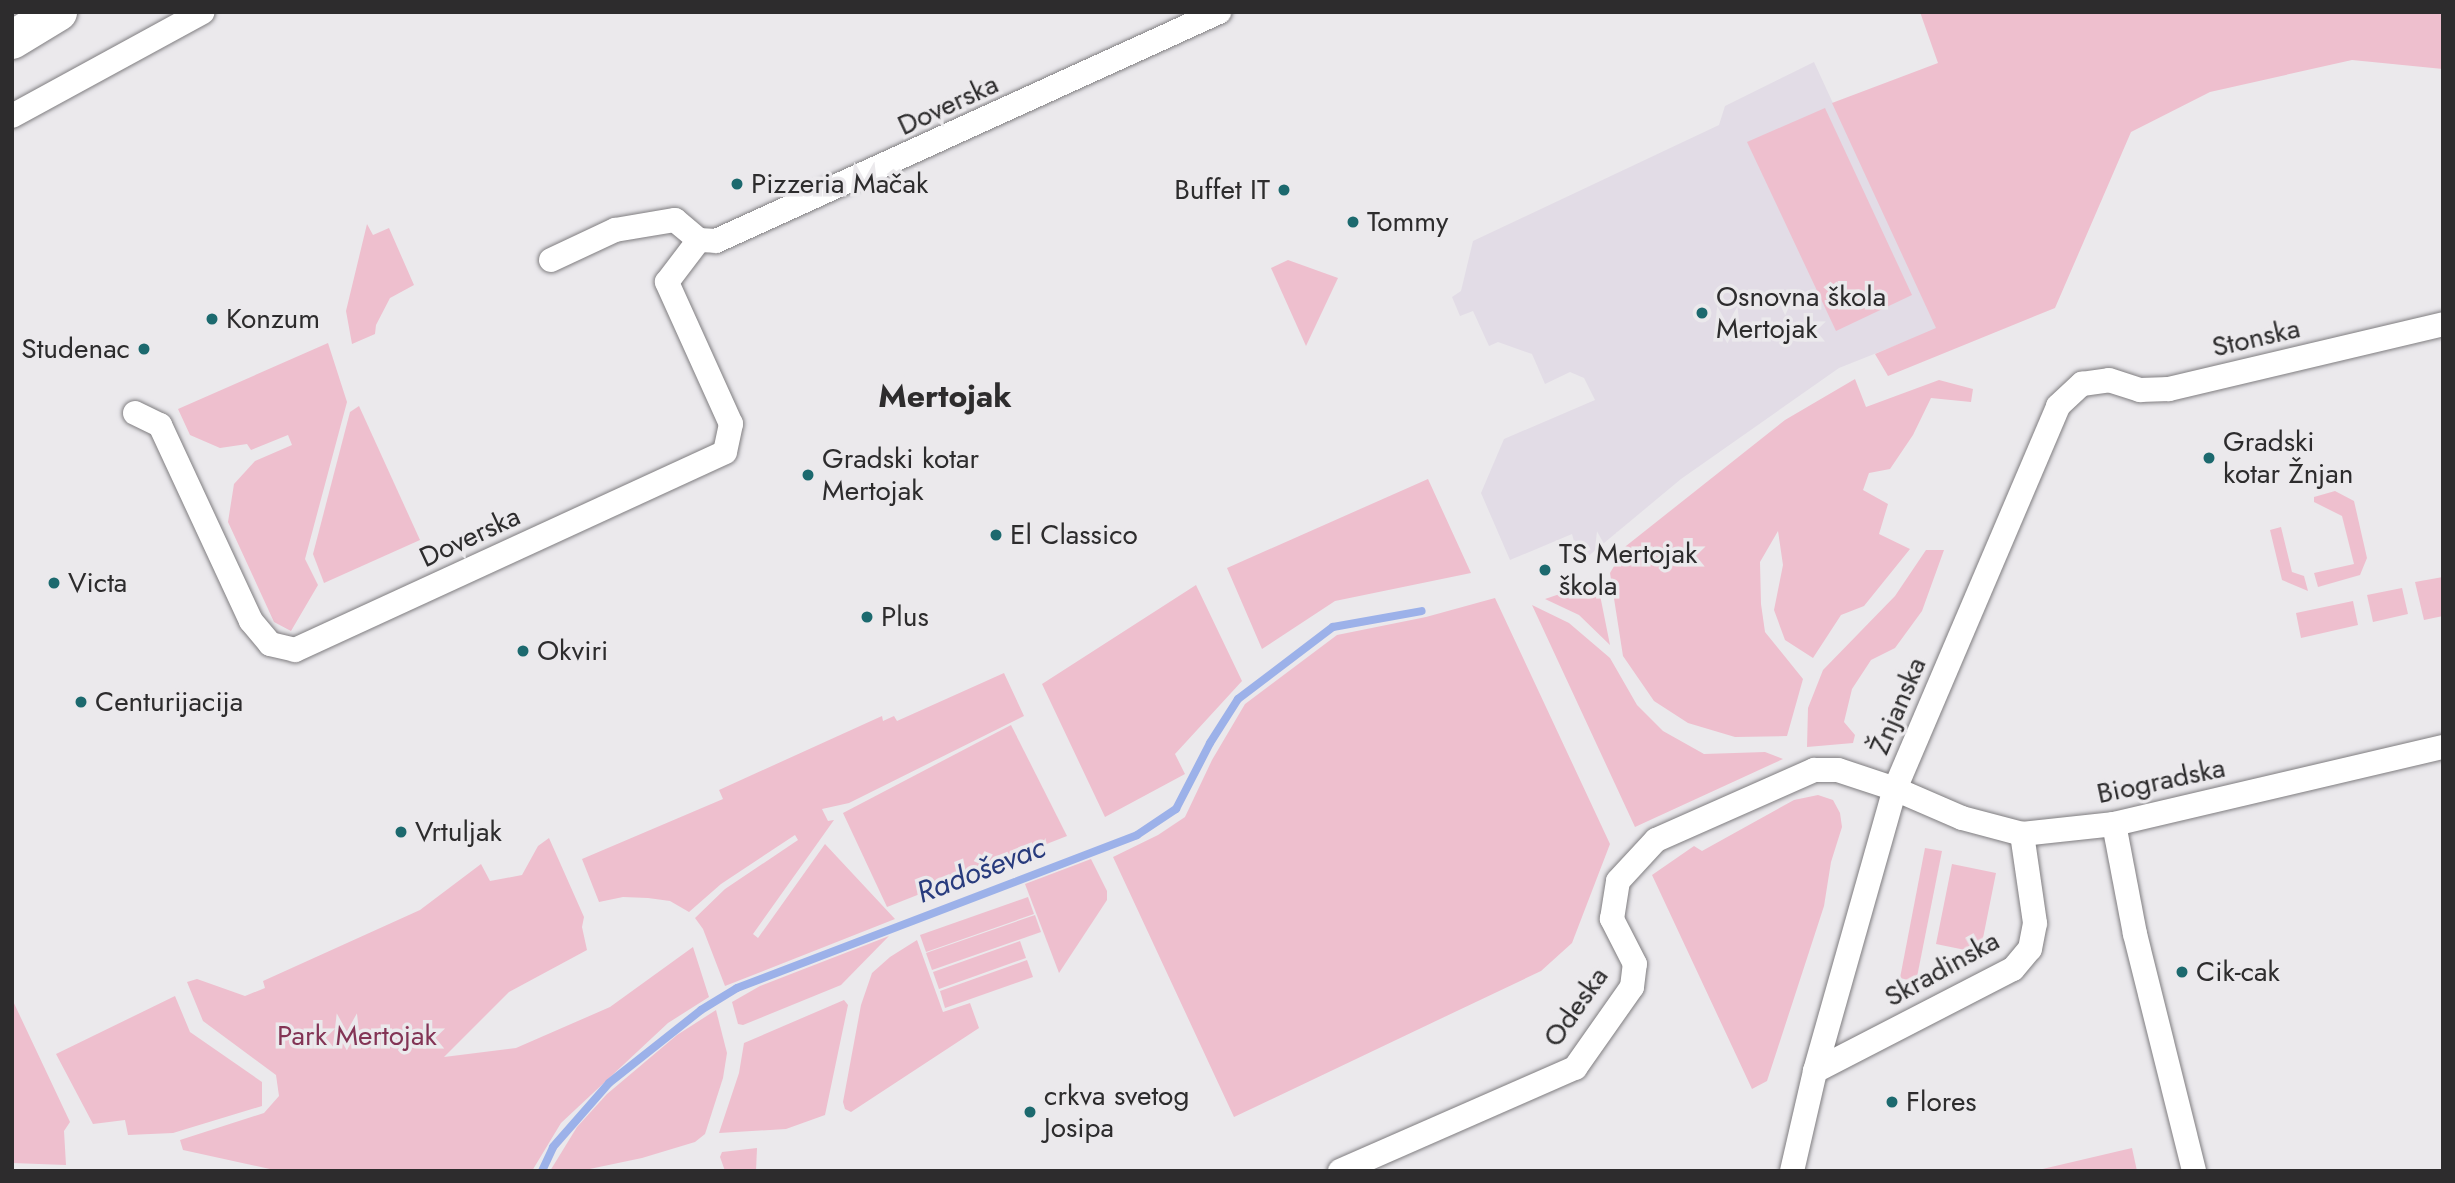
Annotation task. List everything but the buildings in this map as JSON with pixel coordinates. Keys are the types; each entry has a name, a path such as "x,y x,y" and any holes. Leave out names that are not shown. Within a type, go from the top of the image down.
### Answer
{"main road":[{"path":"12,40 58,12"}],"street":[{"path":"12,116 203,12"},
{"name":"Doverska","path":"135,413 160,425 251,621 270,644 295,650 725,452 731,424 667,282 699,240 716,242 799,206 1219,12"},
{"path":"551,260 615,230 674,220 699,240"},
{"name":"Stonska","path":"2082,384 2109,380 2140,390 2169,388 2443,324"},
{"name":"Žnjanska","path":"1792,1171 1815,1071 1895,789 2058,406 2082,384"},
{"name":"Biogradska","path":"1895,789 1962,818 2022,834 2113,824 2443,747"},
{"name":"Odeska","path":"1340,1171 1575,1068 1632,987 1635,964 1612,919 1618,881 1656,840 1814,770 1838,770 1895,789"},
{"path":"2113,824 2135,934 2194,1171"},
{"name":"Skradinska","path":"1815,1071 2013,970 2031,949 2035,923 2022,834"}],"shaded area":[{"name":"Osnovna škola Mertojak","path":"1814,62 1937,329 1839,368 1681,479 1580,563 1572,534 1510,560 1481,493 1504,439 1595,400 1584,378 1570,372 1545,384 1532,354 1498,342 1489,346 1473,311 1460,316 1452,297 1461,291 1473,241 1719,125 1725,106"}],"green space":[{"path":"1920,12 2443,12 2443,69 2352,60 2210,92 2131,132 2055,308 1888,376 1875,354 1936,328 1832,103 1938,63"},
{"path":"1825,108 1912,295 1836,331 1747,142"},
{"path":"367,224 373,235 389,228 414,285 390,298 376,325 375,334 352,344 346,311"},
{"path":"1288,260 1338,278 1306,346 1271,268"},
{"path":"328,343 347,402 305,559 318,585 291,631 274,622 228,522 234,484 255,461 292,445 288,435 251,450 247,444 220,448 190,435 178,409"},
{"path":"1855,379 1866,407 1939,380 1973,389 1971,402 1931,398 1913,435 1890,469 1869,473 1863,490 1888,504 1879,534 1910,549 1864,606 1841,615 1813,658 1785,640 1774,610 1783,565 1778,531 1760,562 1761,604 1765,632 1803,679 1787,736 1735,737 1688,723 1654,701 1623,656 1610,573 1626,546 1785,420"},
{"path":"359,406 420,540 324,583 313,554 350,412"},
{"path":"1428,479 1471,573 1335,601 1262,649 1227,568"},
{"path":"2335,491 2354,501 2367,558 2360,575 2318,587 2314,573 2354,564 2342,516 2314,502 2314,497"},
{"path":"2281,527 2292,572 2304,576 2308,591 2282,580 2270,530"},
{"path":"1926,550 1944,550 1922,611 1895,648 1871,660 1852,689 1844,722 1855,735 1853,743 1807,747 1808,708 1823,670 1895,596"},
{"path":"2443,577 2443,616 2424,620 2415,582"},
{"path":"1589,584 1599,590 1610,645 1579,615 1545,599"},
{"path":"1196,585 1242,681 1175,754 1185,774 1105,817 1042,684"},
{"path":"2402,588 2408,614 2373,622 2367,595"},
{"path":"1495,598 1610,844 1572,943 1541,971 1234,1117 1113,857 1158,835 1185,817 1212,760 1245,704 1337,635 1426,617"},
{"path":"2353,601 2358,625 2301,638 2296,613"},
{"path":"1532,605 1569,623 1610,658 1637,705 1663,731 1704,754 1765,752 1783,759 1635,827"},
{"path":"1004,673 1024,716 849,803 822,809 828,821 834,820 753,934 758,938 825,844 895,919 725,986 703,929 695,918 725,889 798,840 795,835 721,884 689,912 670,901 648,898 623,897 599,902 582,859 723,799 719,790 882,716 883,721 894,716 897,721"},
{"path":"1011,725 1067,836 887,907 843,813"},
{"path":"1818,795 1833,800 1840,813 1842,827 1831,862 1824,906 1767,1081 1752,1089 1652,875 1694,846 1702,851 1794,800"},
{"name":"Park Mertojak","path":"549,838 584,917 582,927 587,950 509,992 444,1057 516,1048 610,1007 693,947 709,997 668,1023 561,1123 532,1171 279,1171 183,1150 180,1140 264,1113 279,1096 276,1075 203,1021 187,982 197,979 245,996 265,988 263,981 420,910 481,864 490,881 522,875 538,846"},
{"path":"1925,848 1942,851 1916,982 1900,978"},
{"path":"1091,859 1107,891 1107,900 1059,973 1025,884"},
{"path":"1952,864 1996,873 1980,953 1936,944"},
{"path":"1028,897 1034,914 926,952 920,935"},
{"path":"1035,915 1041,932 932,970 926,953"},
{"path":"889,936 841,985 743,1025 738,1024 732,1002 760,986"},
{"path":"917,940 943,1012 970,1003 979,1028 851,1112 845,1109 843,1102 861,1005 872,973 890,957"},
{"path":"1020,941 1026,958 939,989 933,972"},
{"path":"1027,960 1033,977 945,1008 940,991"},
{"path":"175,996 190,1032 262,1082 262,1106 173,1133 128,1135 125,1120 93,1124 56,1054"},
{"path":"12,999 70,1122 64,1131 66,1165 12,1163"},
{"path":"844,1000 848,1005 825,1115 786,1129 719,1133 739,1073 744,1043"},
{"path":"716,1010 727,1053 723,1078 705,1134 695,1142 642,1158 580,1171 550,1171 577,1127 607,1094 677,1035"},
{"path":"757,1148 756,1171 725,1171 720,1157 722,1152"},
{"path":"2132,1148 2137,1171 2034,1171"}],"waterway":[{"name":"Radoševac","path":"542,1171 553,1147 609,1083 701,1010 737,988 1137,835 1176,809 1210,743 1238,699 1333,627 1422,611"}],"place":[{"name":"Pizzeria Mačak","path":"737,184"},
{"name":"Buffet IT","path":"1284,190"},
{"name":"Tommy","path":"1353,222"},
{"name":"Osnovna škola Mertojak","path":"1702,313"},
{"name":"Konzum","path":"212,319"},
{"name":"Studenac","path":"144,349"},
{"name":"Gradski kotar Žnjan","path":"2209,458"},
{"name":"Gradski kotar Mertojak","path":"808,475"},
{"name":"El Classico","path":"996,535"},
{"name":"TS Mertojak škola","path":"1545,570"},
{"name":"Victa","path":"54,583"},
{"name":"Plus","path":"867,617"},
{"name":"Okviri","path":"523,651"},
{"name":"Centurijacija","path":"81,702"},
{"name":"Vrtuljak","path":"401,832"},
{"name":"Cik-cak","path":"2182,972"},
{"name":"Flores","path":"1892,1102"},
{"name":"crkva svetog Josipa","path":"1030,1112"}],"district":[{"name":"Mertojak","path":"945,396"}]}
